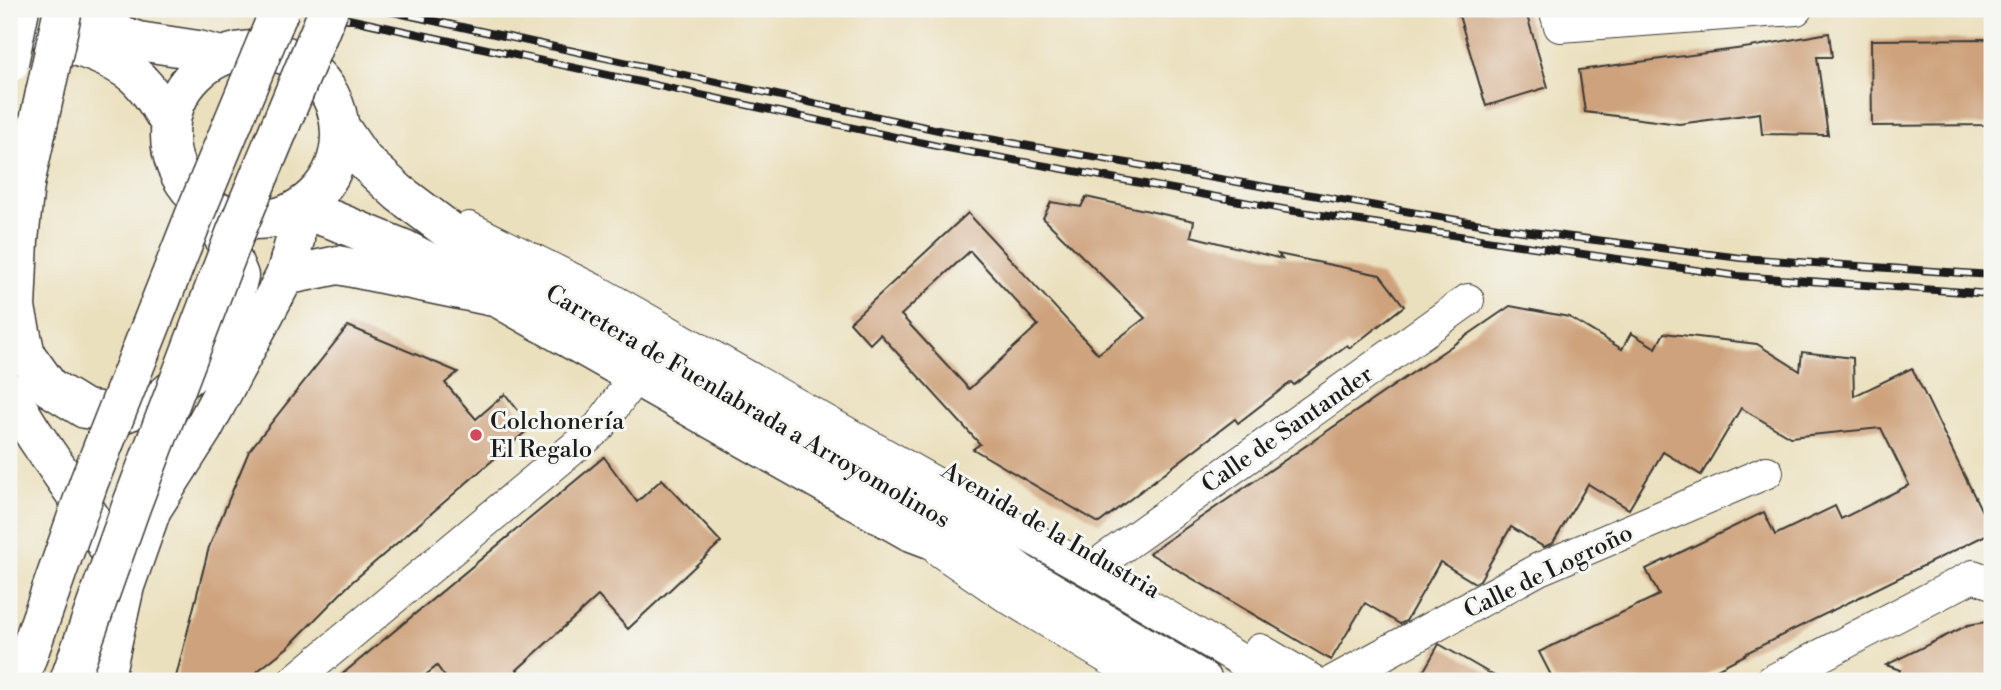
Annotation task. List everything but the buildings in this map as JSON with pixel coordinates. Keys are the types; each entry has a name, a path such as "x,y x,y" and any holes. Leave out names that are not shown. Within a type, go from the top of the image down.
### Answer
{"main road":[{"path":"9,63 20,9"},
{"path":"27,9 92,24 138,41 221,56"},
{"path":"63,9 25,184 16,308 26,355 49,387 85,409 122,414 160,400 194,371 229,317 239,276 224,239 205,204 184,183 172,154 170,124 180,94 197,73 221,56 246,50 276,52 303,64 333,99 340,127 340,147 331,175 312,200 297,210 262,220 232,217 205,204"},
{"path":"19,681 94,469 280,9"},
{"path":"69,681 132,504 235,234 329,9"},
{"path":"9,27 83,48 129,71 144,86 170,124"},
{"name":"Carretera de Fuenlabrada a Arroyomolinos","path":"340,127 362,159 399,193 480,254 645,343 922,500 1020,573"},
{"path":"9,223 25,184"},
{"path":"104,681 125,586 152,509 203,429 285,276 295,240 297,210"},
{"name":"Carretera de Fuenlabrada a Arroyomolinos","path":"297,210 333,220 404,249 636,375 909,531 1020,573"},
{"path":"285,276 338,265 498,298"},
{"path":"9,392 32,432 112,552 125,586"},
{"path":"1020,573 1203,681"}],"street":[{"path":"1558,18 1796,9"},
{"name":"Avenida de la Industria","path":"399,193 598,292 1092,572 1276,681"},
{"name":"Calle de Santander","path":"1105,559 1468,300"},
{"path":"294,681 599,427 636,375"},
{"name":"Avenida de la Industria","path":"785,398 811,395 1105,559 1313,681"},
{"name":"Calle de Logroño","path":"1334,681 1539,569 1767,472"},
{"path":"909,531 1006,596 1146,681"},
{"path":"1772,681 1973,576 1992,583"}],"railway":[{"path":"302,9 937,146 1288,210 1738,276 1992,294"},
{"path":"379,9 943,131 1515,230 1741,258 1992,275"}],"place":[{"name":"Colchonería El Regalo","path":"476,435"}]}
